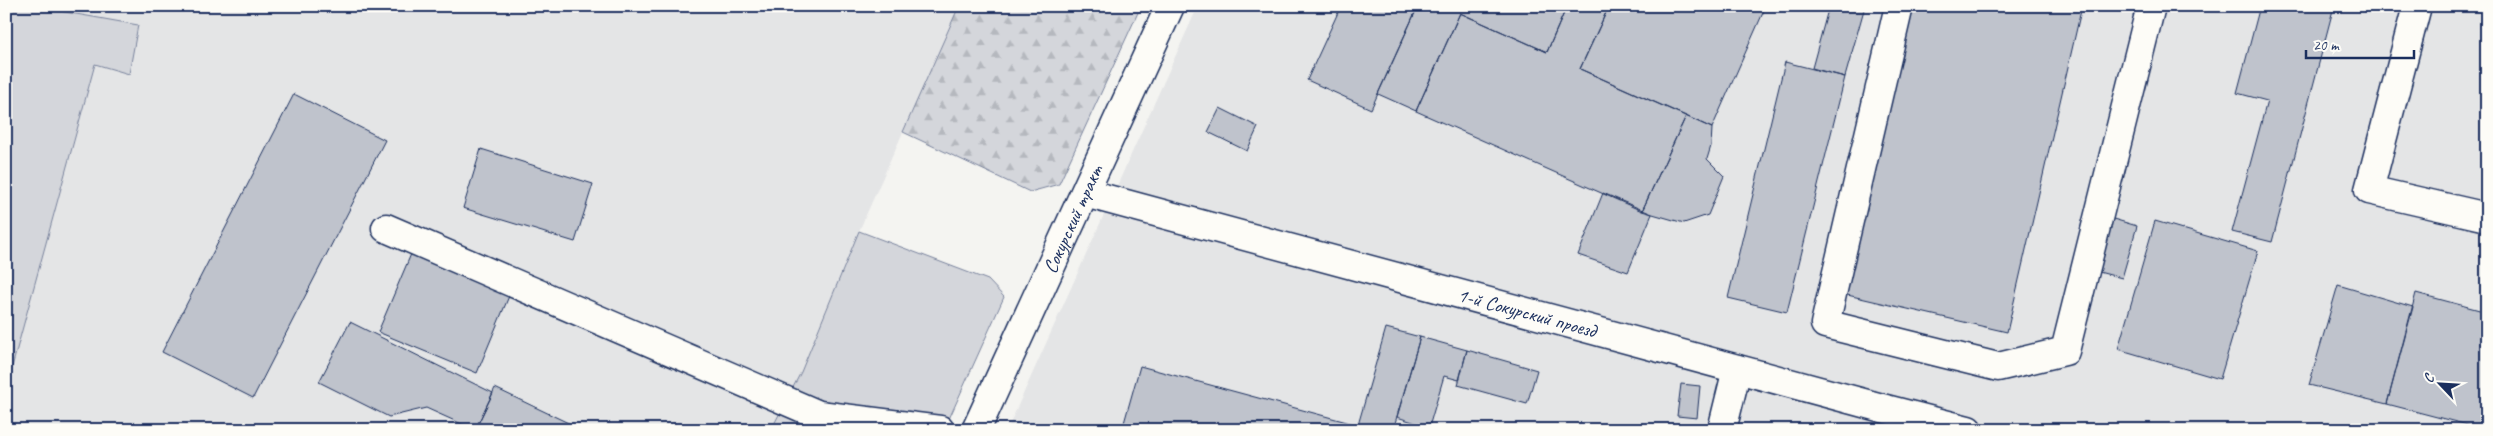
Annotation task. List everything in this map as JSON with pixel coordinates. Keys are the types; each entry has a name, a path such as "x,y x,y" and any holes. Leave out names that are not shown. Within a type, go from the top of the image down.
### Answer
{"street":[{"name":"Сокурский тракт","path":"976,430 1170,6"},
{"path":"1899,6 1825,324 1998,367 2065,351 2152,6"},
{"path":"2417,6 2369,190 2487,217"},
{"name":"1-й Сокурский проезд","path":"1085,193 1968,430"},
{"path":"386,228 819,415 940,430"},
{"path":"1722,430 1737,369"}],"shaded area":[{"path":"31,6 959,6 859,231 801,372 771,430 6,430 6,389 95,64 138,26"},
{"path":"1198,6 2487,6 2487,430 1007,430"}],"green space":[{"path":"6,6 31,6 138,25 129,74 95,64 6,389"},
{"path":"959,6 1141,6 1059,184 1030,192 903,132"},
{"path":"859,231 988,280 1004,297 944,430 771,430 801,372"}],"building":[{"path":"1341,6 1418,6 1371,109 1307,80"},
{"path":"1418,6 1567,6 1547,52 1460,13 1416,111 1378,94"},
{"path":"1567,6 1609,6 1580,69 1686,116 1642,211 1416,111 1460,13 1547,52"},
{"path":"1609,6 1766,6 1712,128 1580,69"},
{"path":"1829,6 1865,6 1845,77 1812,68"},
{"path":"1909,6 2082,6 2007,332 1843,294"},
{"path":"2260,6 2334,6 2272,242 2232,232 2267,101 2237,93"},
{"path":"1785,62 1845,77 1787,312 1728,298"},
{"path":"294,94 385,140 253,398 162,352"},
{"path":"1220,108 1258,127 1247,151 1208,132"},
{"path":"1686,116 1712,128 1711,146 1707,159 1724,176 1708,215 1684,223 1642,211"},
{"path":"481,149 593,184 575,242 463,208"},
{"path":"1603,193 1652,214 1628,272 1578,255"},
{"path":"2110,218 2137,226 2122,278 2095,271"},
{"path":"2155,221 2258,251 2220,379 2118,349"},
{"path":"411,254 509,296 477,373 378,332"},
{"path":"2338,285 2413,307 2387,404 2309,385"},
{"path":"2416,293 2487,312 2487,430 2387,404"},
{"path":"350,322 493,393 475,430 426,408 389,417 319,382"},
{"path":"1386,328 1420,337 1393,430 1374,430 1358,425"},
{"path":"1420,337 1467,350 1459,380 1444,376 1429,427 1397,417"},
{"path":"1467,350 1537,370 1527,404 1458,385"},
{"path":"1140,366 1358,425 1374,430 1122,430"},
{"path":"1681,384 1700,386 1697,418 1677,416"},
{"path":"495,388 583,430 475,430"}]}
